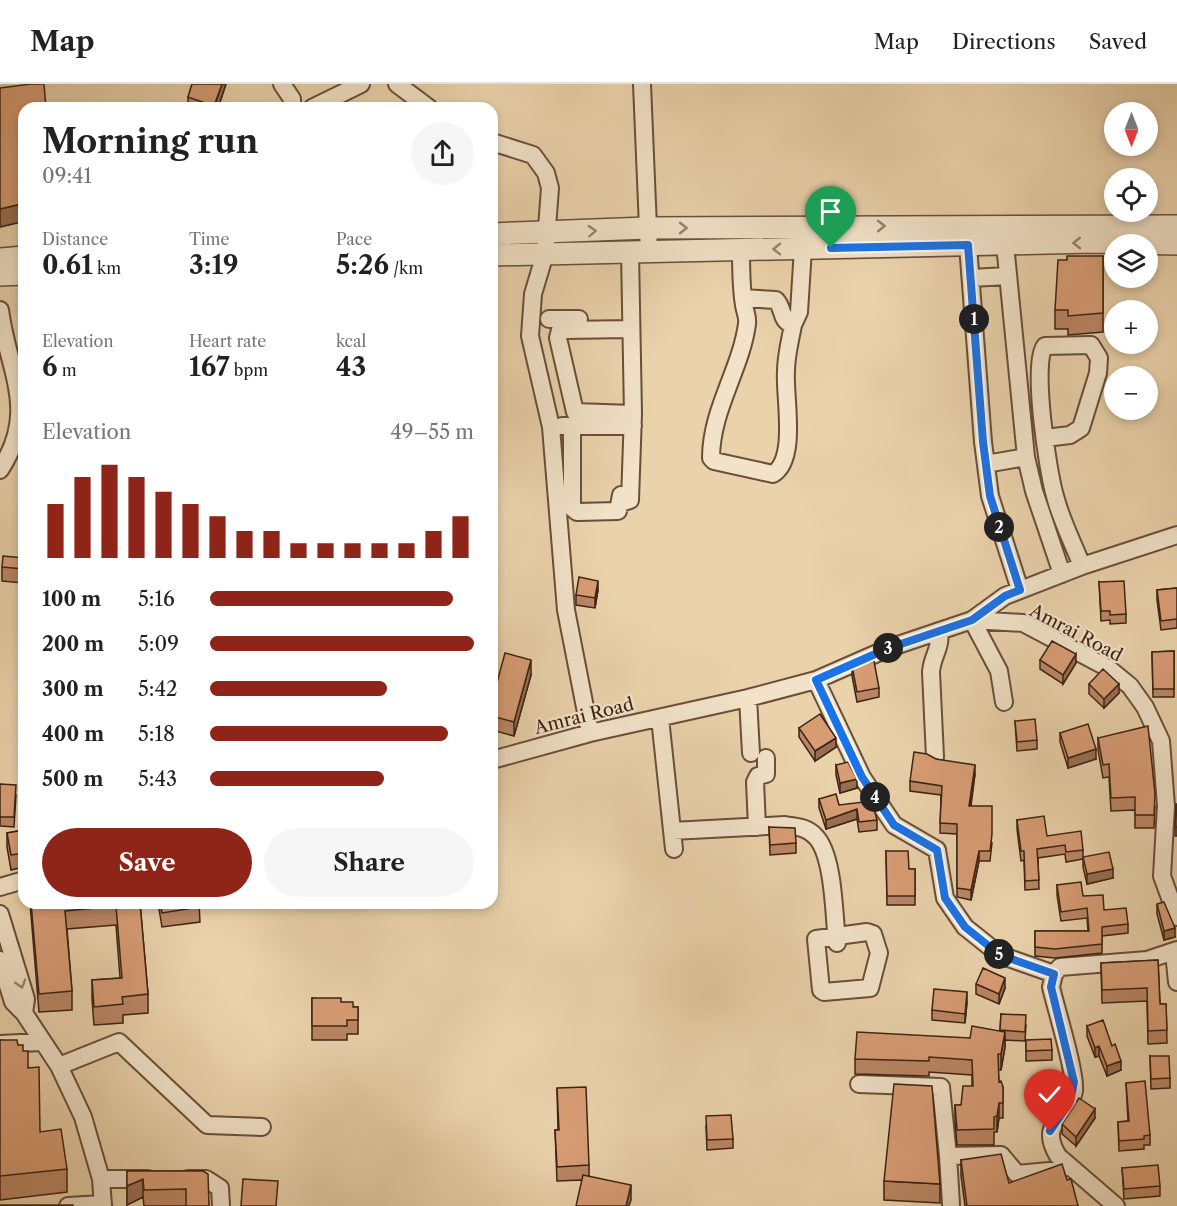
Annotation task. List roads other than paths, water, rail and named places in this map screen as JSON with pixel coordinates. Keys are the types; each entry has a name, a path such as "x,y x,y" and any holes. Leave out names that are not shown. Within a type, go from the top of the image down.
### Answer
{"street":[{"path":"282,84 292,102"},
{"path":"324,102 362,84"},
{"path":"397,84 421,102"},
{"path":"572,426 572,508 577,512 618,511 621,503 630,500 631,324 639,252 647,228 642,84"},
{"path":"498,143 534,155 546,173 550,203 546,243 533,294 530,336 551,427 566,610 590,733"},
{"path":"498,254 546,243 647,228 1177,226"},
{"path":"498,235 546,243 639,252 1005,244 1177,244"},
{"path":"1005,244 1026,457 1034,491 1062,574"},
{"path":"968,245 986,464 995,517 1020,590"},
{"path":"741,250 743,298 747,323 734,374 726,389 711,454 714,461 772,474 778,470 789,433 785,376 793,325 799,312 803,248"},
{"path":"0,258 18,257"},
{"path":"0,275 18,274"},
{"path":"971,278 1008,276"},
{"path":"743,298 776,300 779,303 781,315 787,323 793,325"},
{"path":"0,310 18,381"},
{"path":"549,319 631,324"},
{"path":"629,422 575,412 558,338 560,330 631,324"},
{"path":"1045,438 1070,435 1081,428 1098,373 1097,351 1091,345 1052,345 1041,351 1040,398 1045,438 1055,496 1082,566"},
{"path":"0,470 14,448 18,419"},
{"path":"551,427 629,422"},
{"path":"986,464 1026,457"},
{"path":"1004,702 999,671 972,620 1005,596 1082,566 1177,535"},
{"name":"Amrai Road","path":"498,758 590,733 748,698 816,680 889,648 972,620 1023,623 1108,668 1130,686 1145,707 1161,741 1166,806 1162,876 1177,917"},
{"path":"935,757 931,672 932,660 941,644 939,631"},
{"path":"816,680 862,777 894,825 937,850 945,898 965,927 1000,955 1054,974"},
{"path":"748,698 759,755 766,774 758,776 755,782 758,827"},
{"path":"660,718 674,849"},
{"path":"672,831 758,827 803,828 814,835 827,855 837,939"},
{"path":"0,894 0,888 18,882"},
{"path":"0,914 26,999 24,1013"},
{"path":"867,932 873,934 879,953 872,985 868,990 824,992 821,990 815,942 819,938 837,939 867,932"},
{"path":"1116,1206 1072,1169 1051,1146 1050,1131 1070,1101 1074,1082 1051,987 1054,974 1060,967 1147,960 1175,952 1177,982"},
{"path":"0,960 13,1002 24,1013 59,1066 83,1117 101,1179 103,1205 68,1206"},
{"path":"0,1044 41,1042"},
{"path":"59,1066 119,1042 207,1125 262,1127"},
{"path":"859,1084 941,1087 951,1204"},
{"path":"948,1156 1001,1155 1017,1174 1072,1169"},
{"path":"101,1179 206,1179 220,1188 221,1206"}]}
